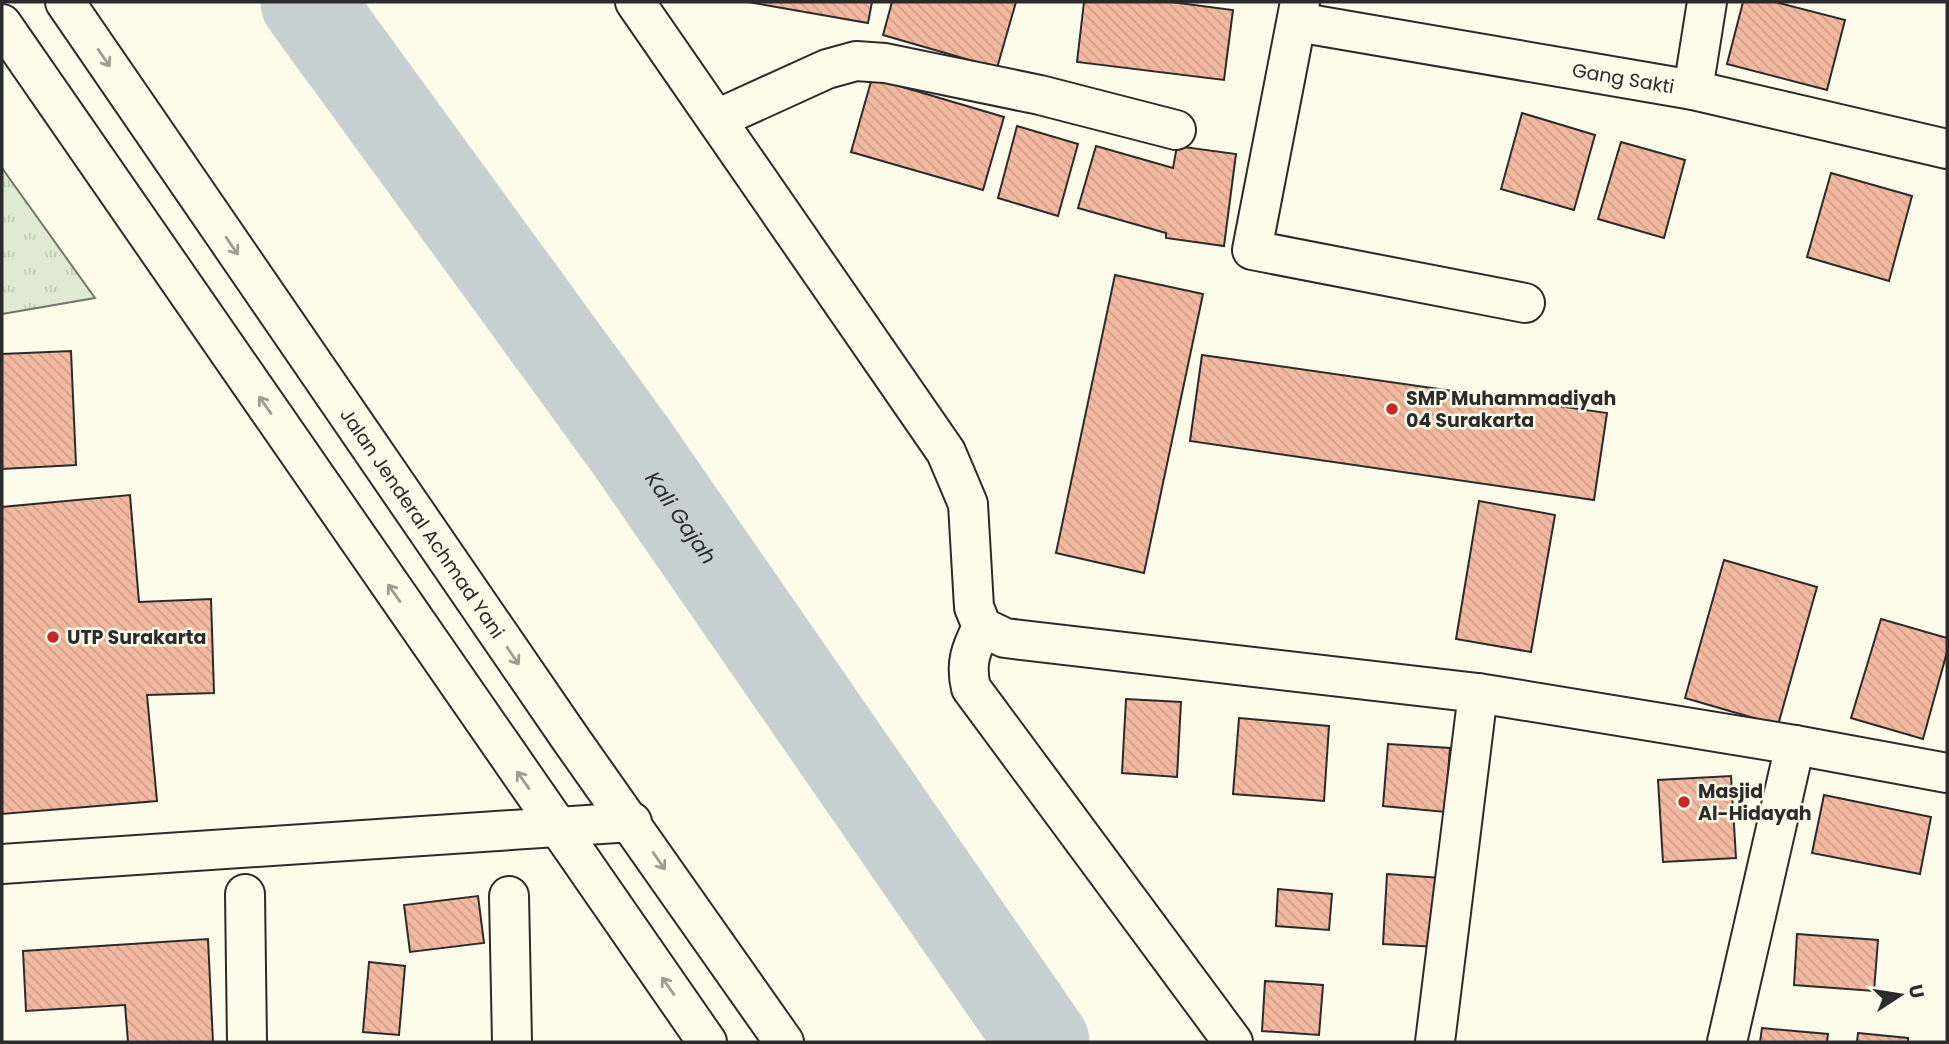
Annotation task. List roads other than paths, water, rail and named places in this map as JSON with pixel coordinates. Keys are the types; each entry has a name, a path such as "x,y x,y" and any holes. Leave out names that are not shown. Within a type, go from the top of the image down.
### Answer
{"street":[{"name":"Jalan Jenderal Achmad Yani","path":"65,2 562,726 632,822 783,1042"},
{"path":"1693,90 1707,2"},
{"path":"649,6 717,119 946,452 959,477 968,504 974,607 982,627 1005,638 1478,693 1794,744 1947,774"},
{"path":"1298,12 1252,250 1525,303"},
{"name":"Gang Sakti","path":"1298,12 1693,90 1947,149"},
{"path":"2,24 556,828 707,1042"},
{"path":"717,119 828,69 856,61 885,63 1040,95 1176,130"},
{"path":"982,627 969,654 966,669 971,688 1233,1042"},
{"path":"1435,1042 1478,693"},
{"path":"1727,1042 1794,744"},
{"path":"2,864 632,822"},
{"path":"245,894 247,1042"},
{"path":"509,897 512,1042"}],"waterway":[{"name":"Kali Gajah","path":"307,2 630,445 1043,1042"}],"place":[{"name":"SMP Muhammadiyah 04 Surakarta","path":"1392,409"},
{"name":"UTP Surakarta","path":"53,637"},
{"name":"Masjid Al-Hidayah","path":"1684,802"}]}
